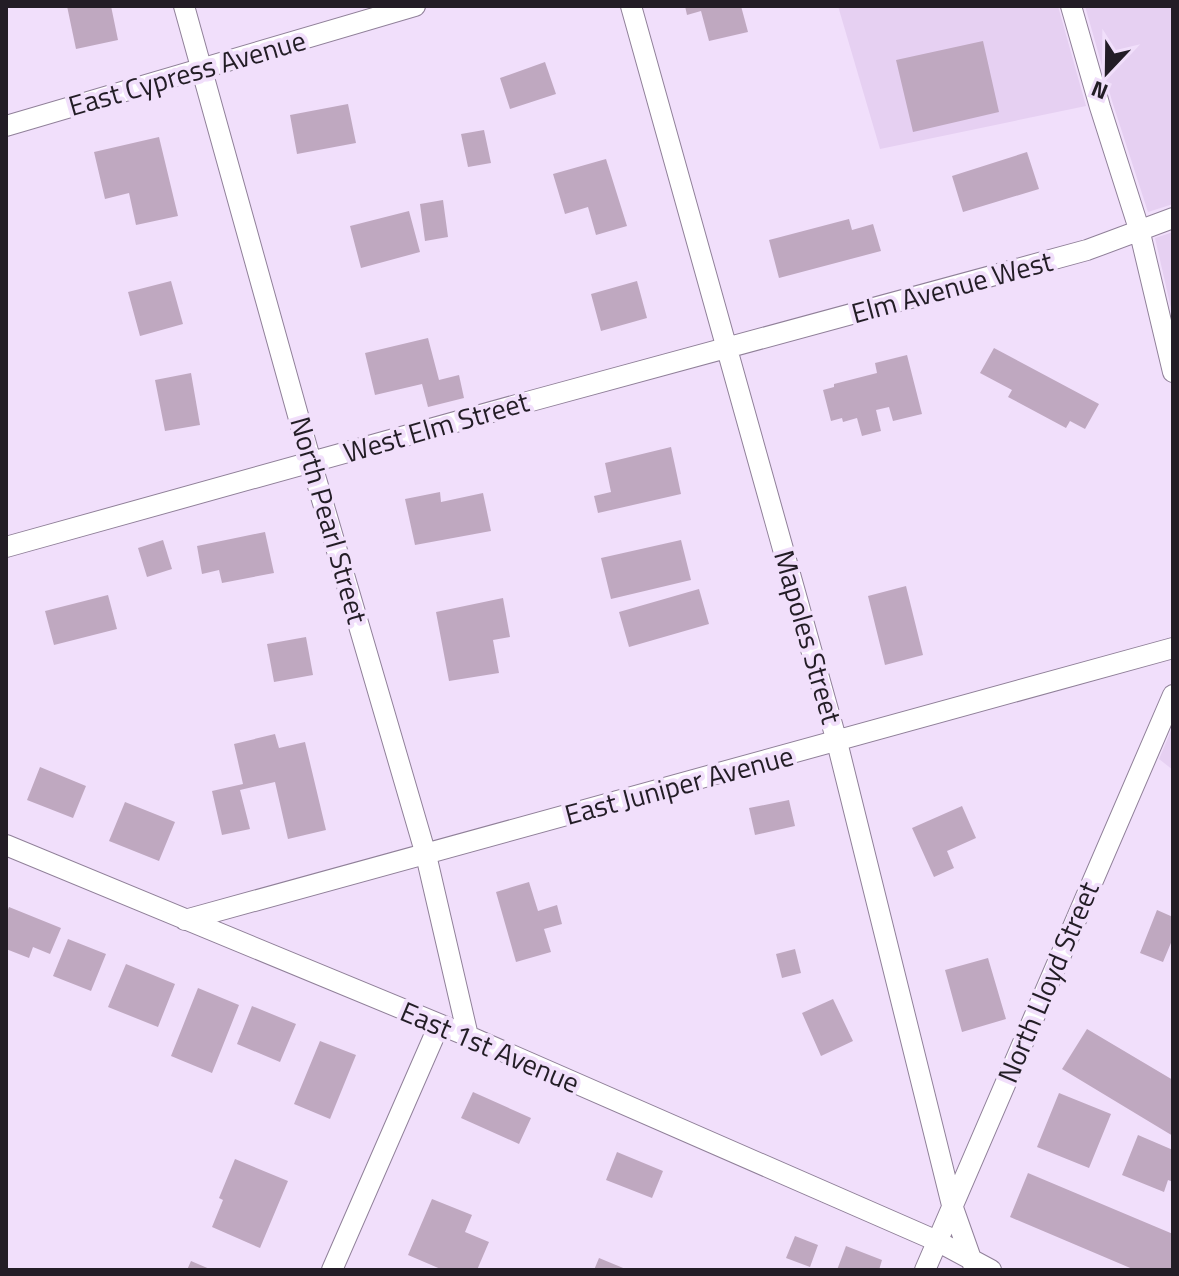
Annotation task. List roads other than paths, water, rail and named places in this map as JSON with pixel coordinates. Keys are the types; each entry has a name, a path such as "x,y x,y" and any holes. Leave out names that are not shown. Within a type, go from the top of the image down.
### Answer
{"street":[{"name":"North Pearl Street","path":"184,6 311,462 426,855 468,1036"},
{"name":"East Cypress Avenue","path":"6,126 415,6"},
{"name":"Mapoles Street","path":"631,6 837,742 952,1205 972,1264"},
{"path":"1071,6 1139,229 1173,372"},
{"name":"Elm Avenue West","path":"728,349 1087,250 1173,218"},
{"name":"West Elm Street","path":"6,547 728,349"},
{"name":"East Juniper Avenue","path":"185,920 1173,648"},
{"name":"North Lloyd Street","path":"925,1270 1173,695"},
{"name":"East 1st Avenue","path":"6,845 468,1036 937,1241 972,1264 991,1270"},
{"path":"332,1270 439,1025"}]}
